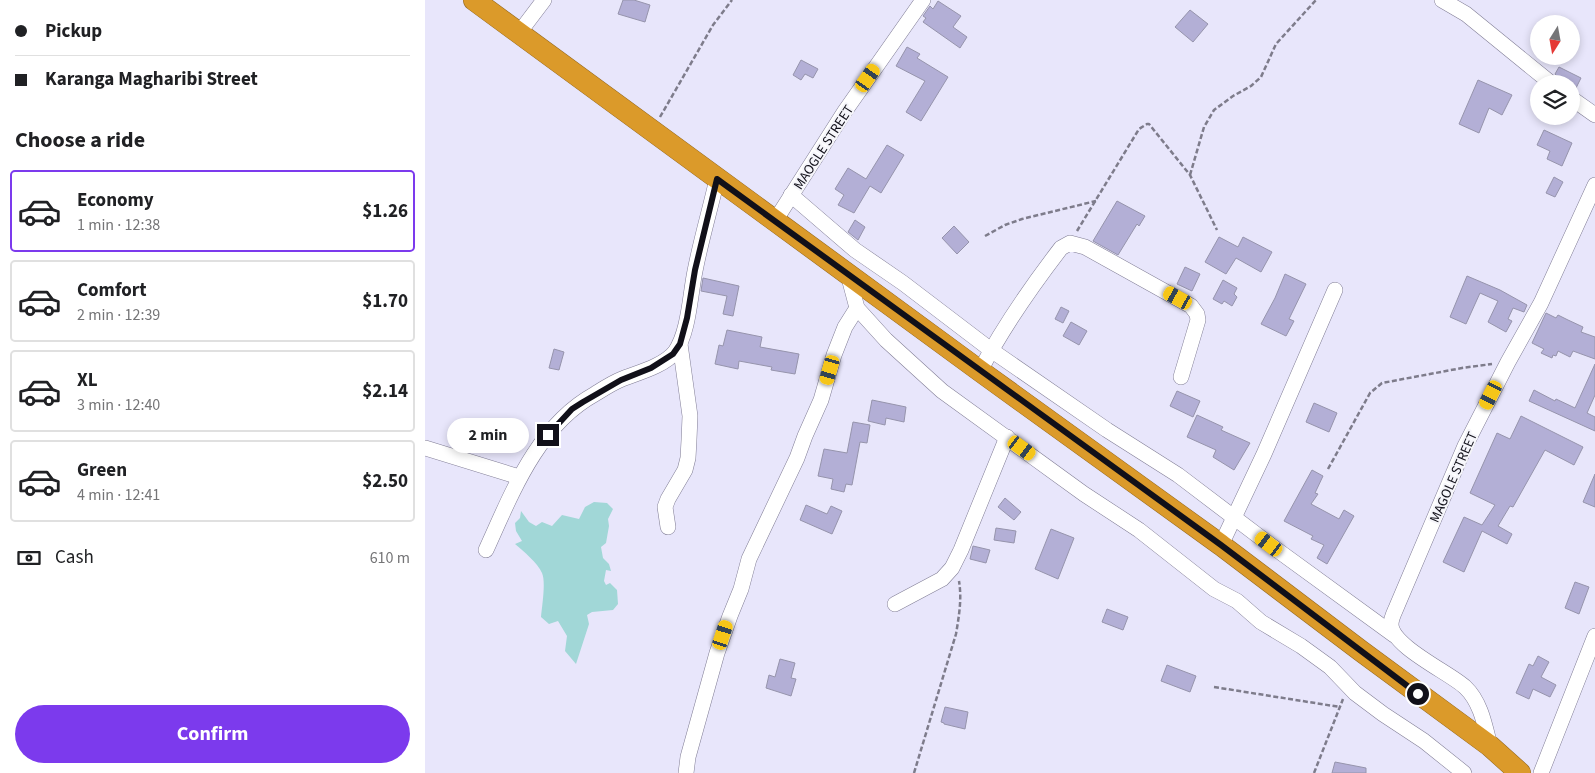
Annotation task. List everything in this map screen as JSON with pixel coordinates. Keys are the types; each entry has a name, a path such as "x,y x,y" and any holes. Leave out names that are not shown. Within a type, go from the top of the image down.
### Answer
{"highway":[{"path":"473,0 1221,545 1490,746 1520,773"}],"street":[{"path":"519,33 544,0"},
{"name":"MAOGLE STREET","path":"775,221 845,111 923,0"},
{"path":"1442,0 1466,14 1540,75"},
{"path":"1580,104 1595,115"},
{"path":"668,527 665,507 668,498 685,470 688,458 690,416 680,344 695,270 717,179"},
{"name":"MAGOLE STREET","path":"1394,634 1391,623 1397,606 1465,446 1508,362 1541,304 1595,185"},
{"path":"791,195 855,250 903,283 991,350 1107,430 1178,475 1465,688 1479,707 1490,746"},
{"path":"980,371 998,337 1049,264 1061,248 1070,243 1085,246 1191,306 1197,314 1198,320 1181,377"},
{"path":"848,274 857,308 886,340 942,391 1084,494 1139,530 1214,589 1237,601 1261,622 1301,646 1330,668 1355,693 1424,741 1464,773"},
{"path":"1221,545 1265,454 1335,290"},
{"path":"686,773 688,757 717,653 729,616 741,589 749,559 797,458 821,400 834,355 845,327 857,308"},
{"path":"485,550 519,477 548,435 572,409 593,394 651,368 673,354 680,344"},
{"path":"895,604 942,579 952,568 1007,437"},
{"path":"425,448 519,477"},
{"path":"1541,773 1595,636"}],"path":[{"path":"651,131 713,25 732,0"},
{"path":"1190,175 1203,127 1215,110 1261,77 1276,44 1316,0"},
{"path":"1070,243 1139,129 1147,124 1149,124 1190,175 1217,230"},
{"path":"985,236 1021,219 1096,201"},
{"path":"1328,469 1370,394 1382,383 1462,368 1508,362"},
{"path":"914,773 957,634 961,594 957,559"},
{"path":"1314,773 1348,685"},
{"path":"1214,687 1340,707"}],"shaded area":[{"path":"594,502 607,503 613,509 608,519 609,526 606,543 601,547 603,558 609,564 611,571 606,570 604,581 606,585 610,583 617,590 618,604 613,610 592,612 587,615 589,624 576,664 565,651 567,636 558,621 549,624 541,617 544,582 542,573 530,557 515,544 522,541 516,531 515,523 520,518 521,511 529,522 536,526 542,522 552,526 562,515 579,519 585,507"}],"building":[{"path":"623,0 634,0 650,5 645,22 618,14"},
{"path":"938,1 961,16 953,27 967,37 960,48 923,22 926,18 923,16 930,6 933,9"},
{"path":"1190,10 1208,24 1193,42 1175,27"},
{"path":"907,47 920,54 917,58 948,77 921,121 906,112 925,81 896,66"},
{"path":"801,60 818,69 813,78 805,74 801,80 793,75"},
{"path":"1559,67 1575,75 1556,75"},
{"path":"1478,80 1512,95 1502,115 1489,108 1479,133 1459,124"},
{"path":"1544,130 1572,143 1562,166 1547,159 1550,151 1537,145"},
{"path":"887,145 904,155 881,193 870,186 854,213 838,205 844,195 835,189 848,168 866,179"},
{"path":"1554,177 1563,182 1555,197 1546,193"},
{"path":"1117,201 1145,216 1139,226 1137,224 1118,255 1093,241"},
{"path":"855,220 865,227 858,240 848,232"},
{"path":"954,226 969,242 957,254 942,238"},
{"path":"1219,237 1238,247 1243,237 1272,252 1261,272 1236,258 1226,274 1205,262"},
{"path":"1185,267 1200,274 1192,291 1177,284"},
{"path":"1285,274 1306,284 1289,319 1294,321 1286,336 1261,324"},
{"path":"1467,276 1500,290 1527,305 1524,312 1513,308 1508,319 1512,321 1506,332 1488,322 1498,301 1480,293 1466,324 1450,317"},
{"path":"703,278 739,286 733,316 723,314 727,296 701,291"},
{"path":"1223,280 1237,288 1234,294 1237,297 1232,306 1224,301 1222,304 1213,299"},
{"path":"1061,307 1069,311 1063,323 1055,319"},
{"path":"1546,313 1556,318 1558,315 1583,327 1581,332 1595,337 1595,359 1573,351 1570,357 1558,351 1556,356 1553,355 1552,358 1541,353 1544,349 1532,343"},
{"path":"1071,322 1087,331 1079,345 1063,336"},
{"path":"727,330 762,337 760,347 799,354 795,374 771,370 772,367 739,361 738,369 715,364 719,345 723,346"},
{"path":"554,349 564,352 559,370 549,368"},
{"path":"1595,364 1595,395 1587,413 1595,417 1595,431 1529,401 1534,390 1555,401 1556,399 1575,408"},
{"path":"1177,391 1200,401 1193,417 1170,406"},
{"path":"872,400 906,407 904,422 886,418 885,425 868,421"},
{"path":"1314,403 1337,413 1329,432 1306,422"},
{"path":"1197,415 1223,427 1221,430 1250,443 1234,470 1213,457 1216,450 1187,437"},
{"path":"1521,416 1583,447 1574,465 1545,450 1513,507 1510,506 1498,526 1512,534 1507,544 1482,531 1464,572 1443,562 1464,517 1482,525 1495,505 1470,493 1497,433 1510,439"},
{"path":"853,422 870,425 867,443 860,442 852,485 846,484 844,492 831,489 833,479 818,476 824,449 847,453"},
{"path":"1312,470 1323,476 1315,493 1318,494 1311,504 1339,519 1344,510 1354,516 1327,564 1317,558 1324,545 1311,539 1313,536 1284,521"},
{"path":"1595,474 1595,507 1583,502"},
{"path":"1005,498 1021,512 1014,520 998,507"},
{"path":"806,505 827,514 831,506 842,511 832,534 800,520"},
{"path":"996,528 1016,531 1014,543 994,540"},
{"path":"1051,529 1074,538 1058,579 1035,569"},
{"path":"973,546 990,550 986,563 970,559"},
{"path":"1575,582 1589,587 1579,614 1565,608"},
{"path":"1107,609 1128,617 1123,630 1102,622"},
{"path":"1538,656 1549,662 1541,677 1556,685 1550,697 1533,689 1529,699 1516,693 1529,664 1533,666"},
{"path":"780,659 795,663 791,678 796,679 791,696 766,688 769,675 775,677"},
{"path":"1167,665 1196,676 1190,692 1161,681"},
{"path":"945,707 968,712 965,729 941,722"},
{"path":"1335,762 1366,768 1366,773 1332,773"}],"route":[{"path":"548,435 572,409 593,394 651,368 673,354 680,344 687,318 695,270 717,179 1221,545 1418,694"}]}
